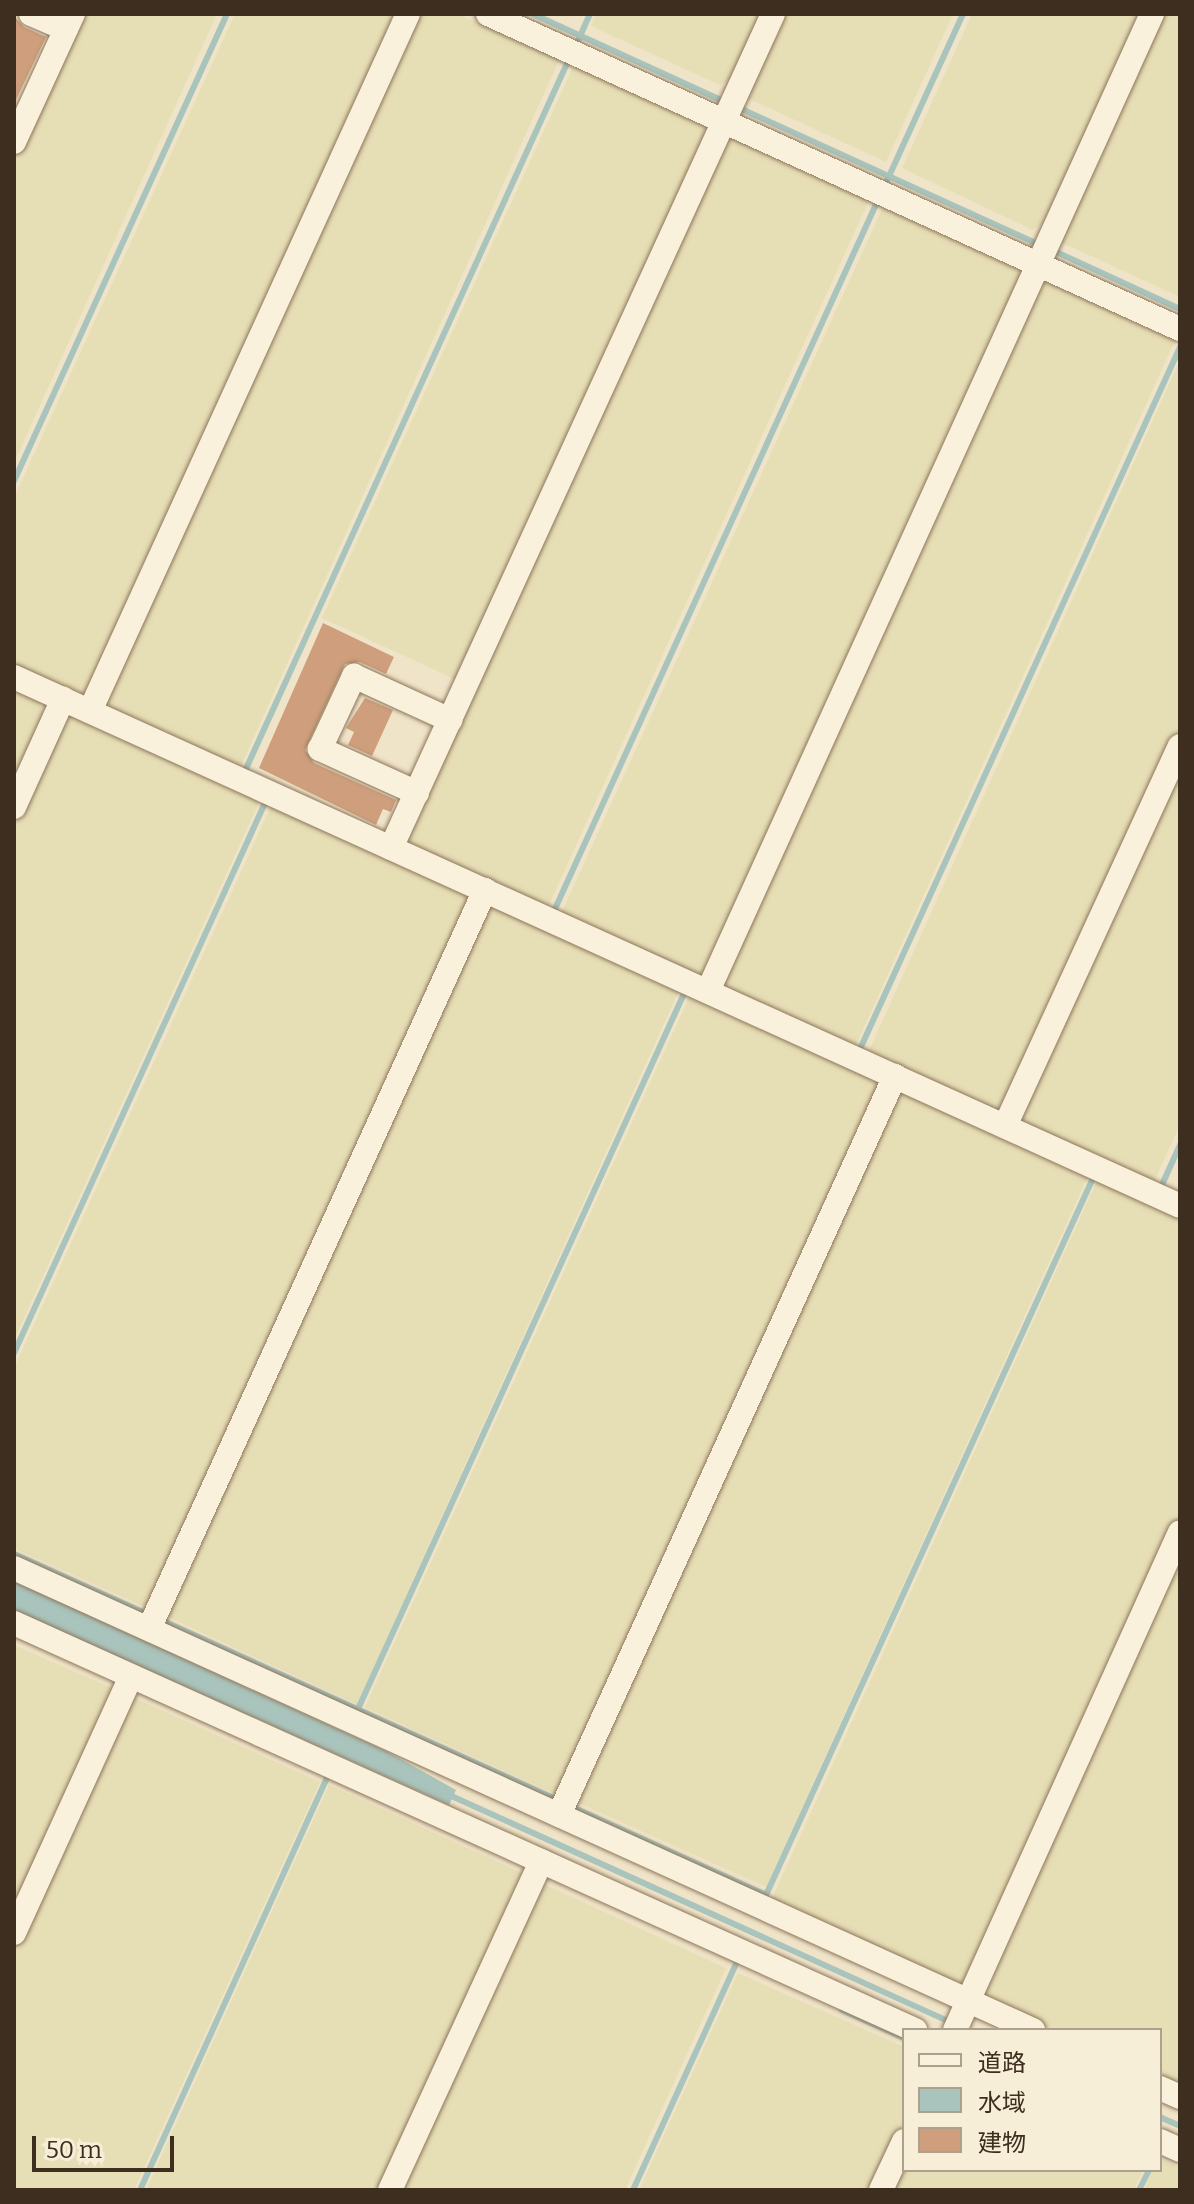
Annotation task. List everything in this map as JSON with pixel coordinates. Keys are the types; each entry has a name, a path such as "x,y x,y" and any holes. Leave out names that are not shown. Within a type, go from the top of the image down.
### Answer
{"street":[{"path":"14,142 69,22 31,14"},
{"path":"90,711 408,14"},
{"path":"488,14 730,111 1044,254 1180,329"},
{"path":"391,848 773,14"},
{"path":"708,991 1152,14"},
{"path":"417,793 320,749 354,676 450,720"},
{"path":"14,677 1180,1206"},
{"path":"14,807 63,699"},
{"path":"1005,1126 1180,746"},
{"path":"149,1629 485,890"},
{"path":"559,1815 895,1076"},
{"path":"963,2013 1180,1532"},
{"path":"14,1568 559,1815 963,2013 1025,2028"},
{"path":"14,1623 911,2028"},
{"path":"14,1933 131,1676"},
{"path":"390,2190 541,1861"},
{"path":"881,2190 902,2145"}],"shaded area":[{"path":"78,14 217,14 14,463 14,155"},
{"path":"235,14 395,14 88,689 79,696 14,667 14,498"},
{"path":"415,14 458,14 560,58 240,768 106,705"},
{"path":"596,14 764,14 737,75 720,85 591,26"},
{"path":"781,14 953,14 886,162 743,96"},
{"path":"972,14 1141,14 1048,220 1033,230 902,168"},
{"path":"1159,14 1180,14 1180,297 1056,240"},
{"path":"574,65 702,123 707,136 459,681 322,618"},
{"path":"734,135 870,198 548,907 403,841 725,138"},
{"path":"884,205 1015,266 1021,278 702,978 561,914"},
{"path":"1039,276 1176,338 855,1047 721,987"},
{"path":"1180,360 1180,729 1007,1110 1000,1114 868,1053"},
{"path":"14,689 39,700 44,722 14,788"},
{"path":"74,712 261,798 14,1340 14,828 65,715"},
{"path":"1180,762 1180,1125 1152,1186 1020,1125 1018,1117"},
{"path":"272,804 467,892 469,900 150,1609 14,1548 14,1368"},
{"path":"494,900 681,986 357,1704 162,1614 485,905"},
{"path":"692,991 882,1077 562,1797 365,1707"},
{"path":"902,1088 1090,1172 766,1887 572,1800"},
{"path":"1099,1176 1180,1213 1180,1515 966,1984 957,1988 770,1903"},
{"path":"1180,1547 1180,2088 1162,2080 1162,2028 1049,2028 982,1998"},
{"path":"14,1645 114,1689 14,1913"},
{"path":"130,1696 320,1782 134,2190 14,2190 14,1950"},
{"path":"329,1785 524,1874 380,2190 146,2190"},
{"path":"537,1881 726,1968 625,2190 396,2190"},
{"path":"738,1973 902,2046 902,2125 873,2190 639,2190"},
{"path":"902,2159 902,2172 1142,2172 1134,2190 888,2190"},
{"path":"1162,2160 1180,2168 1180,2190 1144,2190 1152,2172 1162,2172"}],"water":[{"path":"14,1581 388,1752 456,1790 449,1805 14,1610"}],"building":[{"path":"14,16 24,27 46,37 14,104"},
{"path":"323,623 394,657 386,674 360,662 345,664 305,750 314,763 396,800 391,812 383,809 376,825 259,768"},
{"path":"365,698 393,710 372,756 348,745 354,732 346,728"}],"waterway":[{"path":"14,481 227,14"},
{"path":"533,14 725,102"},
{"path":"577,43 590,14"},
{"path":"885,185 963,14"},
{"path":"245,771 569,59"},
{"path":"735,106 1042,246"},
{"path":"554,911 878,200"},
{"path":"1052,250 1180,309"},
{"path":"860,1049 1180,347"},
{"path":"14,1353 265,803"},
{"path":"358,1709 683,996"},
{"path":"1161,1187 1180,1145"},
{"path":"570,1806 766,1895 1093,1178"},
{"path":"14,1554 147,1614"},
{"path":"161,1620 557,1800"},
{"path":"140,2190 328,1776"},
{"path":"447,1794 950,2022"},
{"path":"633,2190 737,1962"},
{"path":"842,2010 902,2037"},
{"path":"1162,2118 1180,2126"},
{"path":"1139,2190 1148,2172"}]}
